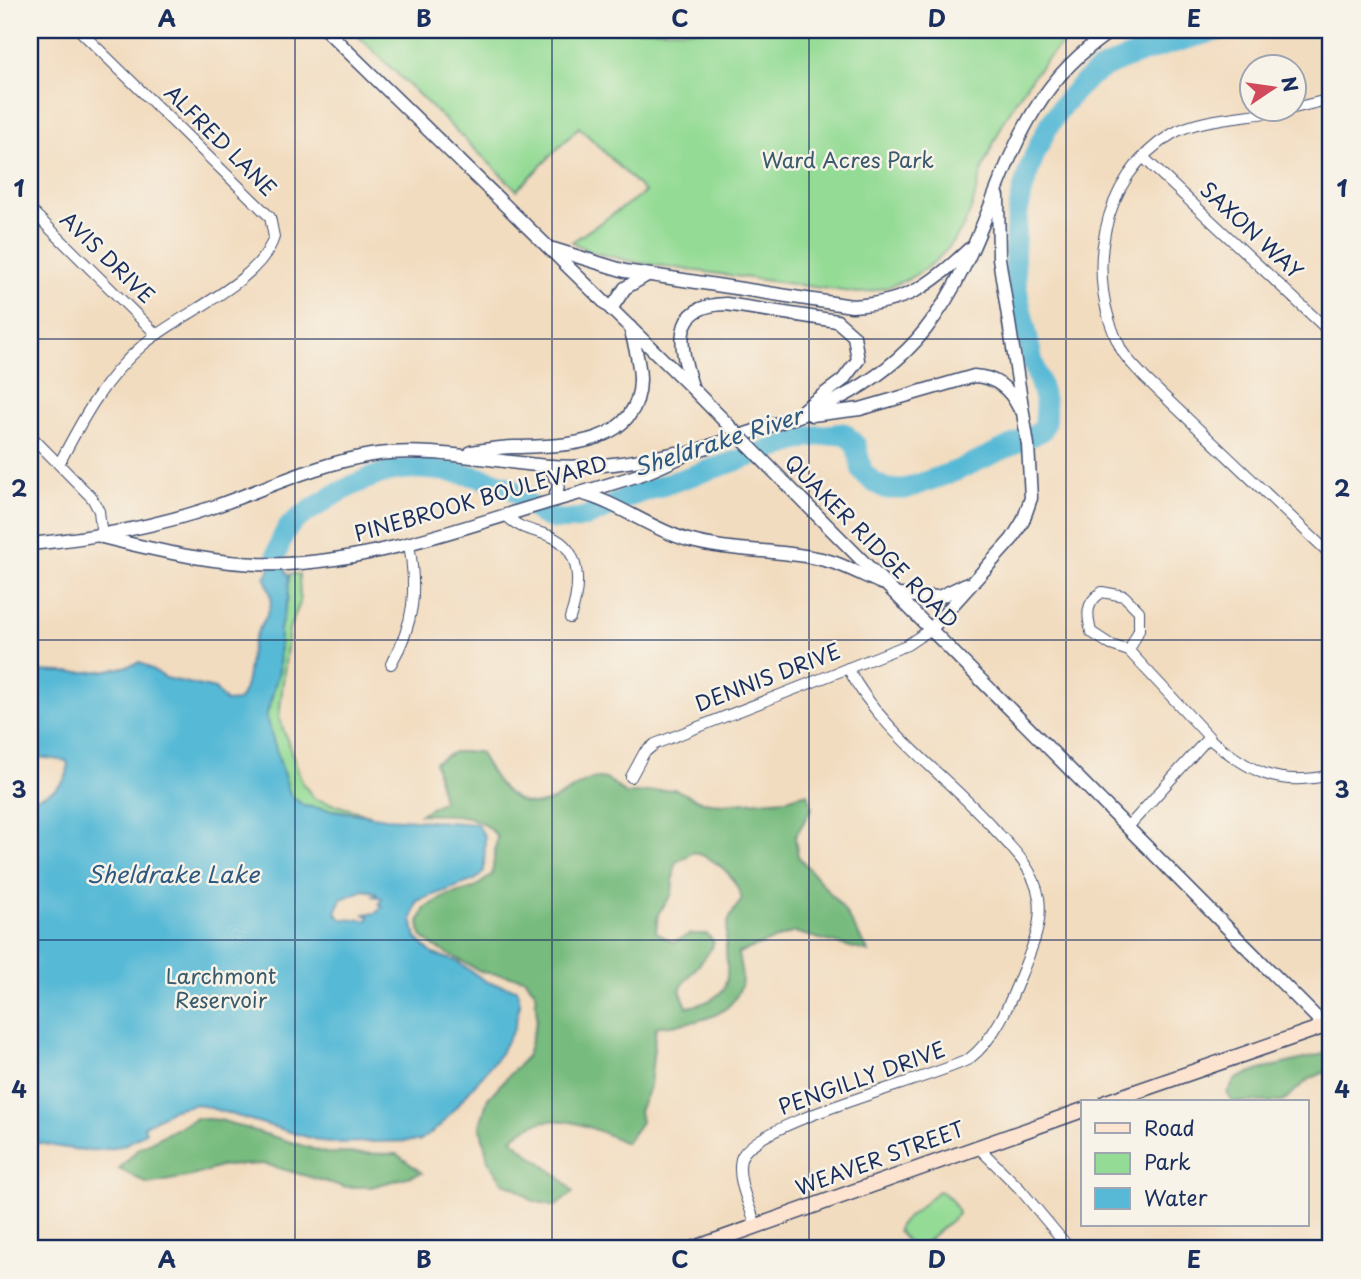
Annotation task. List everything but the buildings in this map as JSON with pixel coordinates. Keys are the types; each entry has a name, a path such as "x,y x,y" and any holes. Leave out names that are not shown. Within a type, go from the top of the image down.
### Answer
{"main road":[{"path":"1112,1100 1328,1025"},
{"name":"WEAVER STREET","path":"692,1249 1081,1111"}],"street":[{"name":"ALFRED LANE","path":"59,464 101,390 143,345 240,281 272,247 274,227 270,217 79,30"},
{"name":"QUAKER RIDGE ROAD","path":"326,30 692,388 1328,1025"},
{"name":"PINEBROOK BOULEVARD","path":"102,537 153,550 239,561 303,562 409,544 645,473 701,449 793,417 852,391 901,356 947,299 975,244 1013,145 1040,97 1086,48 1113,30"},
{"path":"1308,105 1328,100 1331,113"},
{"path":"1238,118 1173,133 1144,158 1114,199 1101,249 1101,278 1113,330 1122,351 1144,378 1331,555"},
{"name":"SAXON WAY","path":"1144,158 1331,333"},
{"path":"931,629 969,583 1012,539 1023,521 1032,487 1028,444 999,258 998,189"},
{"name":"AVIS DRIVE","path":"30,209 157,335"},
{"path":"550,248 608,267 647,275 837,305 868,305 897,299 926,287 975,244"},
{"path":"611,309 625,288 647,275"},
{"path":"692,388 682,354 681,338 693,316 709,306 726,304 837,321 849,329 857,343 858,360 855,368 793,417"},
{"path":"451,454 513,447 559,447 586,441 618,426 631,410 639,390 639,368 630,327"},
{"path":"793,417 860,409 974,376 989,378 1003,386 1014,398 1024,418"},
{"path":"30,435 97,504 102,537"},
{"name":"PINEBROOK BOULEVARD","path":"30,544 102,537 198,512 295,475 357,458 418,452 551,466 607,465 701,449"},
{"path":"551,466 558,485 555,499"},
{"path":"579,492 601,499 642,521 702,544 820,559 892,591 939,597 969,583"},
{"path":"506,515 519,526 557,540 570,554 579,588 570,618"},
{"path":"391,664 404,642 414,606 415,584 409,544"},
{"path":"1129,651 1139,630 1139,611 1124,596 1099,593 1090,602 1087,614 1091,632 1111,645 1129,651 1181,704 1208,738 1246,766 1262,774 1296,781 1331,775"},
{"name":"DENNIS DRIVE","path":"631,777 644,753 655,744 907,645 931,629"},
{"name":"PENGILLY DRIVE","path":"756,1226 739,1173 746,1150 778,1129 969,1059 990,1038 1010,1002 1038,933 1039,897 1028,867 985,818 870,705 848,668"},
{"path":"1128,827 1208,738"},
{"path":"977,1146 1020,1189 1070,1249"}],"green space":[{"name":"Ward Acres Park","path":"352,30 1081,30 1050,56 1012,107 985,163 971,209 953,242 927,268 912,277 877,290 858,293 640,263 591,252 572,242 645,192 579,127 517,190"},
{"path":"290,574 299,574 300,603 289,629 279,718 303,784 315,799 370,815 304,806 290,795 266,717 279,671 280,629"},
{"path":"454,752 479,752 500,785 516,799 532,804 546,802 597,778 608,780 626,794 675,789 702,802 722,804 786,799 808,793 812,808 795,837 798,856 842,907 869,952 794,932 738,953 742,982 735,998 727,1007 717,1014 694,1022 656,1027 650,1086 639,1111 641,1122 626,1143 582,1125 553,1120 525,1128 512,1139 559,1177 573,1192 556,1206 533,1201 514,1187 503,1183 488,1160 480,1125 488,1098 527,1056 537,1018 535,991 524,978 482,972 433,946 421,936 419,922 425,908 448,895 474,888 492,875 497,836 471,818 420,814 443,801 435,762","holes":["694,852 718,864 730,876 742,899 728,923 725,986 718,995 706,1002 687,1007 680,990 714,942 707,934 691,934 673,942 656,932 658,914 672,894 675,863"]},
{"path":"1331,1052 1331,1069 1308,1080 1284,1100 1232,1100 1227,1093 1236,1079 1252,1072"},
{"path":"196,1118 220,1120 326,1153 397,1154 422,1173 371,1187 344,1187 265,1164 223,1166 192,1176 148,1184 119,1169 139,1148"},
{"path":"938,1191 951,1200 958,1214 918,1249 913,1248 898,1231 899,1225"}],"water":[{"name":"Sheldrake Lake","path":"277,553 289,577 288,598 280,629 279,671 266,717 290,795 304,806 386,818 477,824 485,837 484,871 475,880 417,901 412,919 416,938 433,954 456,961 487,982 517,989 520,1004 514,1029 498,1057 439,1127 419,1141 327,1143 197,1104 174,1109 144,1126 146,1131 120,1146 91,1150 30,1141 30,800 57,787 63,782 68,769 67,761 30,756 30,671 99,671 140,662 166,678 215,689 226,702 238,701 247,680 253,643 271,603 265,576 268,574 272,557","holes":["364,890 377,895 372,896 382,898 379,904 383,906 376,913 363,914 369,916 368,920 341,919 336,913 341,899"]}],"waterway":[{"name":"Sheldrake River","path":"277,553 292,523 304,514 352,485 387,472 431,470 481,478 513,490 544,516 570,520 589,516 625,498 808,437 844,433 856,445 862,471 873,482 887,489 905,489 956,471 1042,431 1045,403 1019,299 1015,254 1021,198 1040,143 1070,96 1101,70 1152,49 1220,30"}],"park label":[{"name":"Larchmont Reservoir","path":"221,989"}]}
